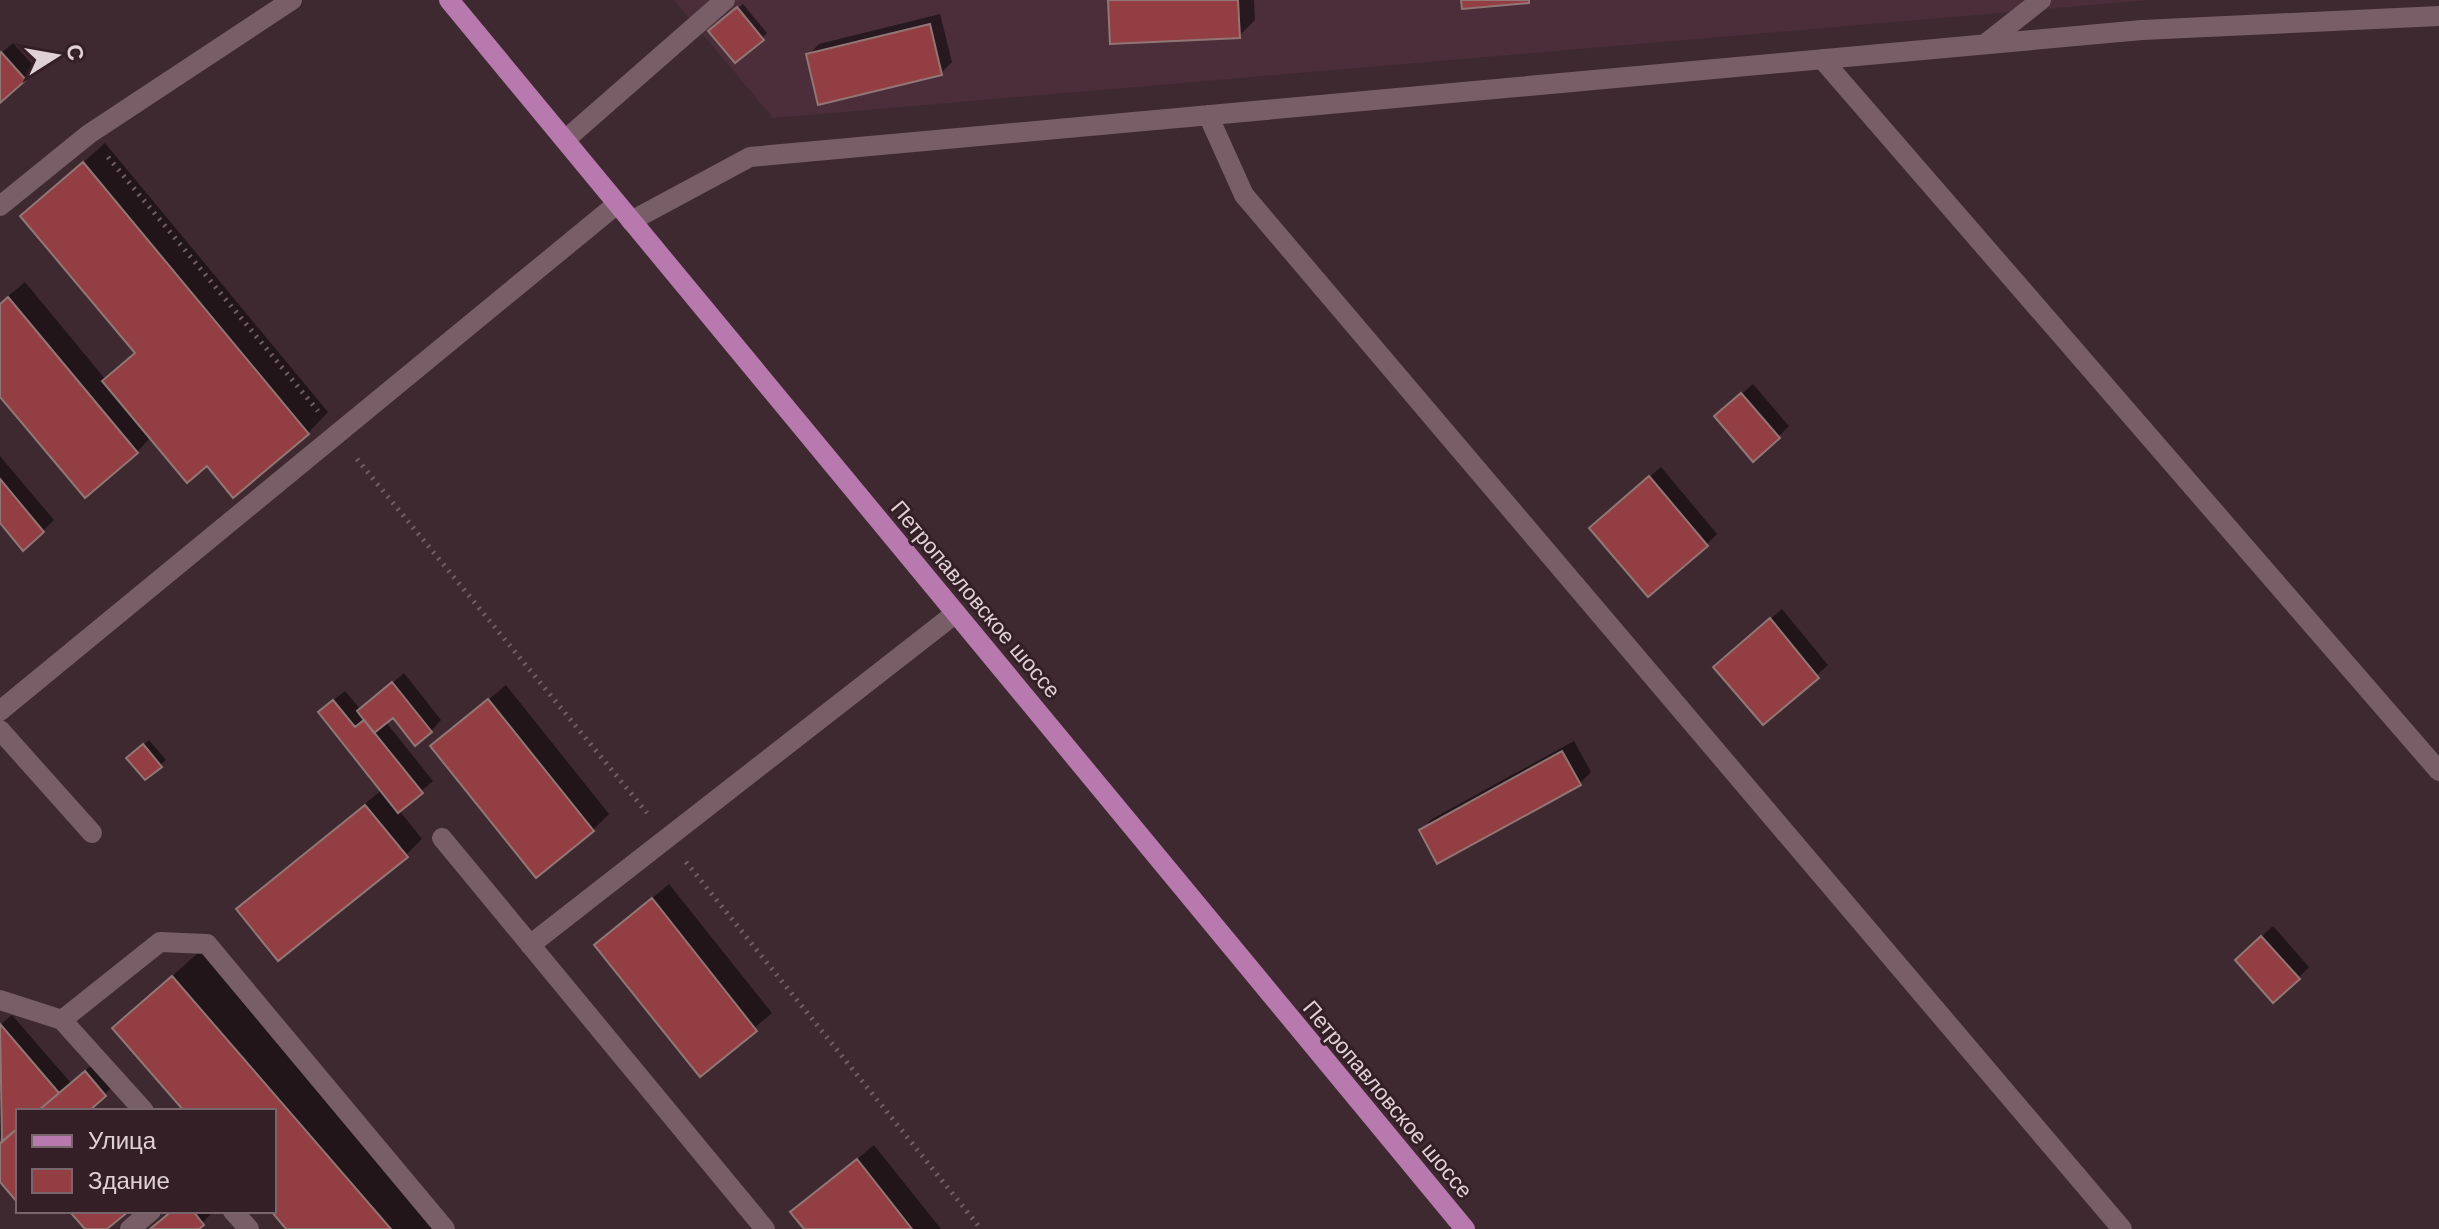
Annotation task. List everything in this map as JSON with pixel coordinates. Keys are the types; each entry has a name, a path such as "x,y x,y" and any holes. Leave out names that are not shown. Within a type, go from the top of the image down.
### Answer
{"main road":[{"name":"Петропавловское шоссе","path":"449,0 1465,1229"}],"street":[{"path":"0,206 89,134 292,0"},
{"path":"565,140 725,0"},
{"path":"1985,44 2041,0"},
{"path":"631,221 750,157 2142,30 2439,16"},
{"path":"1822,59 2439,771"},
{"path":"1208,115 1244,195 2122,1229"},
{"path":"0,711 617,204"},
{"path":"530,945 956,613"},
{"path":"0,730 92,833"},
{"path":"442,838 765,1229"},
{"path":"62,1020 160,942 207,944 445,1229"},
{"path":"0,1000 62,1020 142,1109"},
{"path":"130,1229 149,1213"},
{"path":"235,1213 249,1229"}],"path":[{"path":"89,134 667,838 981,1229"}],"shaded area":[{"path":"674,0 2150,0 773,118"}],"building":[{"path":"1108,0 1238,0 1240,38 1110,44"},
{"path":"1461,0 1529,0 1529,3 1462,9"},
{"path":"737,7 764,40 735,63 708,31"},
{"path":"930,24 942,75 818,105 806,54"},
{"path":"0,53 26,80 0,103"},
{"path":"83,162 309,434 233,498 207,466 187,483 102,381 135,353 20,216"},
{"path":"8,297 138,453 85,498 0,397 0,304"},
{"path":"1741,393 1780,438 1753,462 1714,416"},
{"path":"1649,476 1708,546 1648,597 1589,528"},
{"path":"0,479 44,532 23,551 0,523"},
{"path":"1770,618 1819,678 1763,725 1713,667"},
{"path":"392,682 432,732 415,746 393,718 374,733 357,711"},
{"path":"488,699 594,831 536,878 430,746"},
{"path":"333,700 355,727 364,720 423,793 398,813 318,712"},
{"path":"143,744 162,767 145,780 126,758"},
{"path":"1562,751 1581,785 1437,864 1419,830"},
{"path":"365,805 408,857 278,961 236,909"},
{"path":"652,898 757,1031 700,1077 594,945"},
{"path":"2261,936 2300,979 2273,1003 2235,960"},
{"path":"172,976 391,1229 286,1229 273,1213 276,1213 276,1109 182,1109 112,1028"},
{"path":"0,1024 59,1093 40,1109 16,1109 16,1130 2,1142"},
{"path":"85,1071 106,1096 91,1109 40,1109"},
{"path":"16,1130 16,1201 0,1182 0,1143"},
{"path":"857,1159 912,1229 804,1229 790,1212"},
{"path":"71,1213 127,1213 107,1229 85,1229"},
{"path":"170,1213 195,1213 204,1225 199,1229 150,1229"}]}
